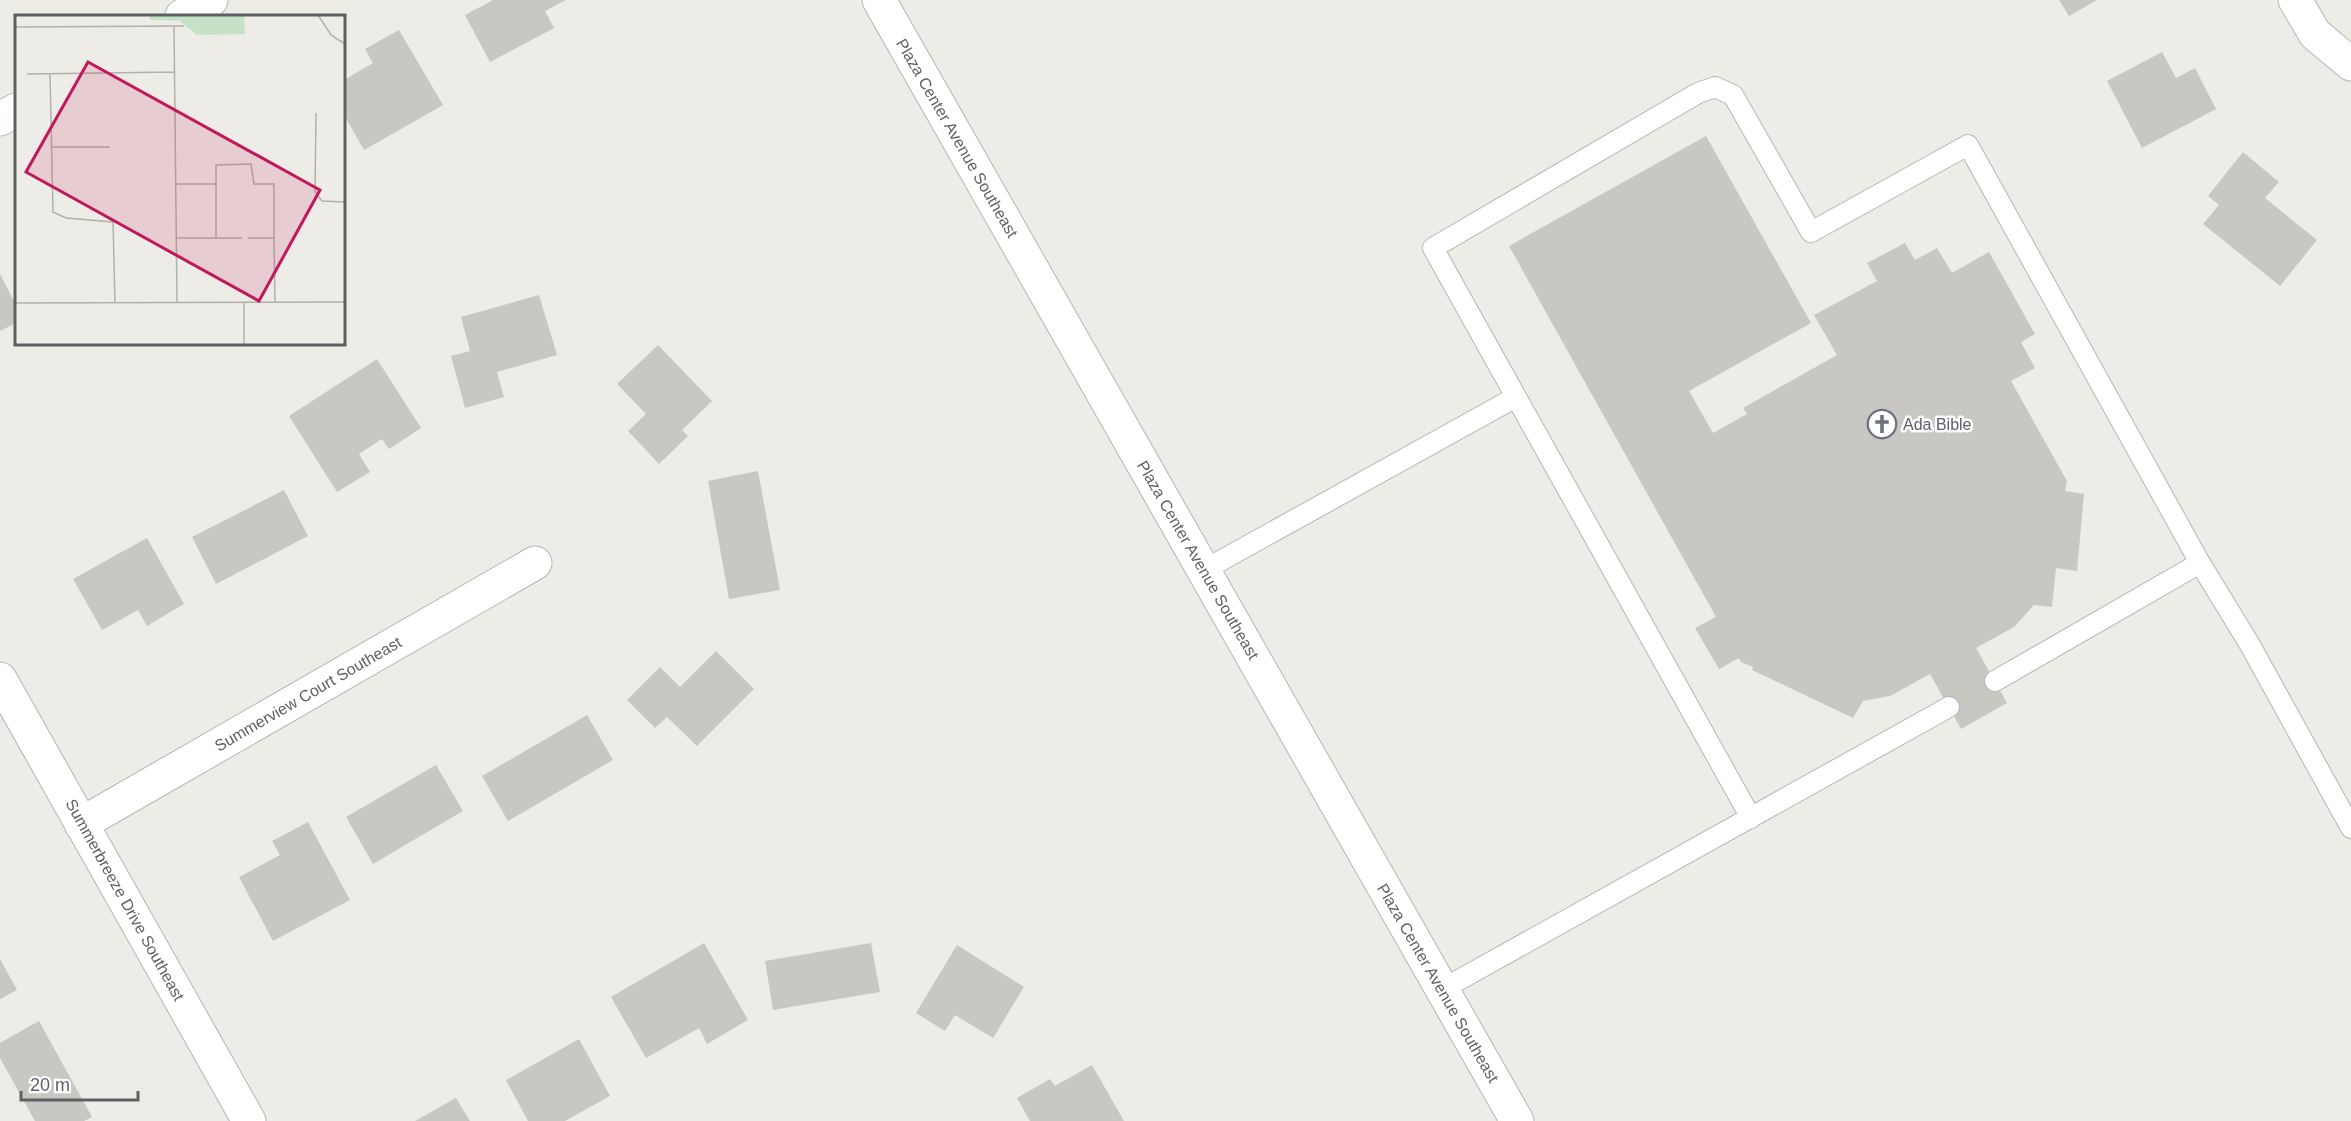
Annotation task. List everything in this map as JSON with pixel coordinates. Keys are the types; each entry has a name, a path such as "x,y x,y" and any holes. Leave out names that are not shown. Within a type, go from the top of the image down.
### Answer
{"street":[{"path":"184,15 212,0"},
{"name":"Plaza Center Avenue Southeast","path":"879,0 1517,1121"},
{"path":"2295,0 2315,34 2351,64"},
{"path":"0,119 15,111"},
{"name":"Summerview Court Southeast","path":"81,824 535,563"},
{"name":"Summerbreeze Drive Southeast","path":"0,679 249,1121"}],"lane":[{"path":"1751,818 1433,248 1698,93 1715,87 1733,95 1811,232 1968,145 2200,563 2250,645 2351,828"},
{"path":"1204,570 1516,397"},
{"path":"1995,681 2200,563"},
{"path":"1441,990 1949,707"}],"building":[{"path":"493,0 566,0 545,11 554,28 490,62 465,15"},
{"path":"2059,0 2097,0 2069,16"},
{"path":"399,30 443,105 364,150 345,117 345,79 373,63 365,49"},
{"path":"2162,52 2176,78 2195,68 2216,109 2142,148 2107,81"},
{"name":"Ada Bible","path":"1706,136 1811,323 1689,391 1713,433 1747,414 1743,408 1837,355 1814,315 1877,281 1867,263 1905,243 1915,260 1937,248 1952,273 1989,252 2035,334 2021,342 2035,368 2011,381 2067,481 2065,491 2084,494 2077,571 2056,568 2052,607 2034,605 2014,627 1976,648 2007,703 1961,729 1930,674 1890,696 1863,701 1853,718 1752,670 1753,667 1741,662 1739,658 1719,669 1695,628 1716,617 1509,246"},
{"path":"2243,152 2279,182 2265,198 2317,240 2280,286 2203,224 2219,205 2208,196"},
{"path":"0,274 15,303 15,324 0,331"},
{"path":"539,295 557,355 497,372 504,397 465,408 451,356 470,351 461,317"},
{"path":"658,345 712,401 682,430 688,436 659,464 628,431 646,414 617,384"},
{"path":"377,359 421,428 389,449 382,439 359,454 370,472 337,492 289,416"},
{"path":"758,471 780,590 729,599 708,481"},
{"path":"284,490 308,536 216,584 192,537"},
{"path":"147,538 184,604 147,626 138,610 102,630 73,579"},
{"path":"716,651 754,689 697,746 667,717 655,728 627,700 660,667 680,687"},
{"path":"587,715 613,760 508,821 482,776"},
{"path":"436,765 463,811 373,864 346,817"},
{"path":"308,822 350,900 273,941 239,877 280,855 272,841"},
{"path":"704,943 748,1020 707,1044 699,1028 646,1058 611,997"},
{"path":"871,943 880,992 773,1010 765,961"},
{"path":"957,945 1024,987 993,1038 955,1015 945,1031 916,1013"},
{"path":"0,959 17,990 0,999"},
{"path":"39,1021 92,1117 84,1121 35,1121 0,1058 0,1043"},
{"path":"579,1039 610,1096 565,1121 528,1121 506,1080"},
{"path":"1092,1065 1124,1121 1030,1121 1017,1098 1050,1079 1055,1086"},
{"path":"456,1098 470,1121 415,1121"}],"place":[{"name":"Ada Bible","path":"1882,424"}]}
